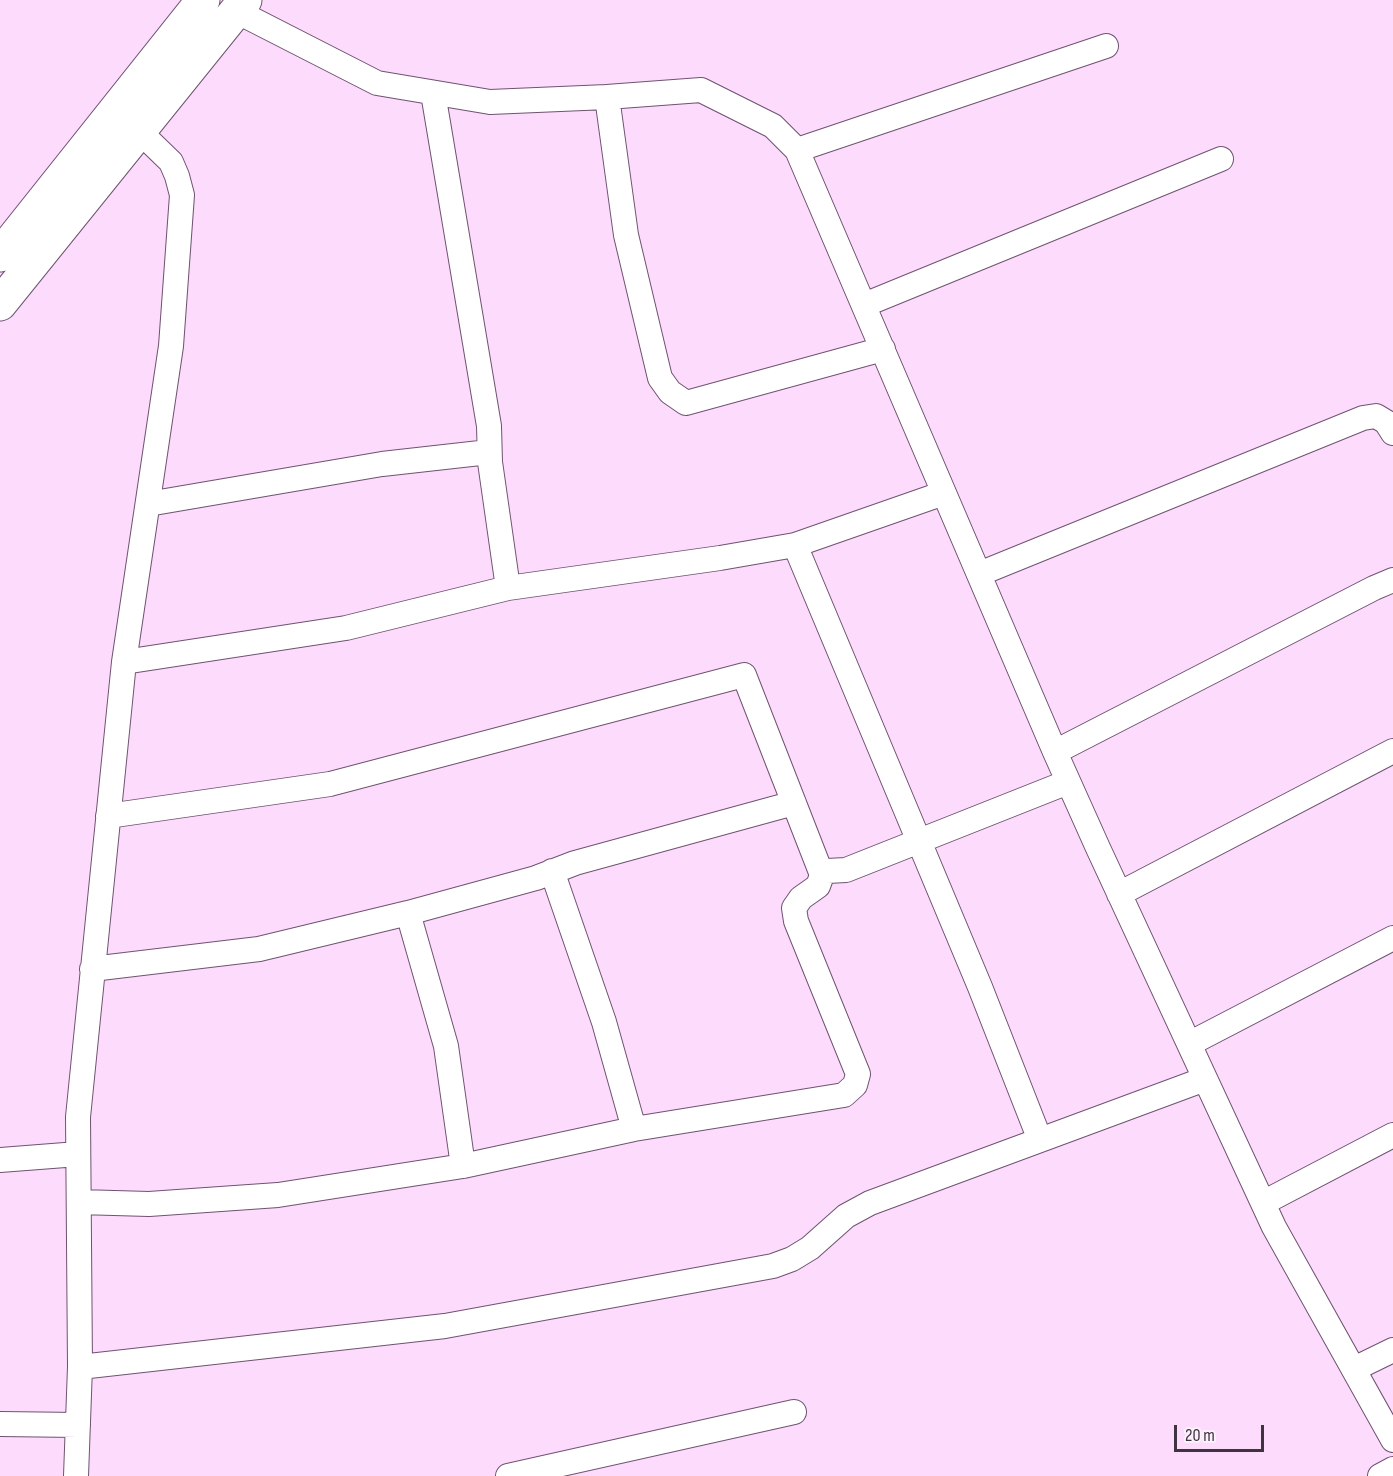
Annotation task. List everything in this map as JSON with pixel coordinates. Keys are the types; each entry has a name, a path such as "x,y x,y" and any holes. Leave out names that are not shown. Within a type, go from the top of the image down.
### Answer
{"highway":[{"path":"0,255 203,0"},
{"path":"0,304 240,5"}],"street":[{"path":"240,5 377,83 490,102 701,90 773,126 797,150 1055,752 1119,894 1274,1227 1393,1440"},
{"path":"797,150 1106,46"},
{"path":"433,93 487,414 489,452 508,588"},
{"path":"607,97 626,235 660,378 670,392 686,403 883,349"},
{"path":"76,1476 80,1367 78,1117 124,662 171,346 182,195 171,162 139,131"},
{"path":"864,304 1221,159"},
{"path":"979,574 1363,417 1376,416 1386,422 1393,433"},
{"path":"148,504 382,464 489,452"},
{"path":"124,662 346,628 508,588 795,545 944,494"},
{"path":"795,545 980,987 1040,1140"},
{"path":"1055,752 1393,580"},
{"path":"108,816 330,784 744,675 822,875"},
{"path":"1119,894 1393,751"},
{"path":"79,1202 149,1204 278,1196 463,1166 634,1129 844,1095 855,1085 858,1074 795,915 794,908 801,898 818,886 822,875 827,871 846,870 1068,782"},
{"path":"92,969 259,949 408,913 575,863 794,803"},
{"path":"552,871 604,1022 634,1129"},
{"path":"408,913 446,1046 463,1166"},
{"path":"1189,1044 1393,938"},
{"path":"80,1367 445,1326 772,1266 792,1259 810,1248 846,1216 870,1203 1205,1079"},
{"path":"1263,1203 1393,1135"},
{"path":"0,1160 78,1154"},
{"path":"1354,1369 1393,1350"},
{"path":"508,1476 794,1412"},
{"path":"0,1424 78,1425"},
{"path":"1380,1476 1393,1469"}]}
